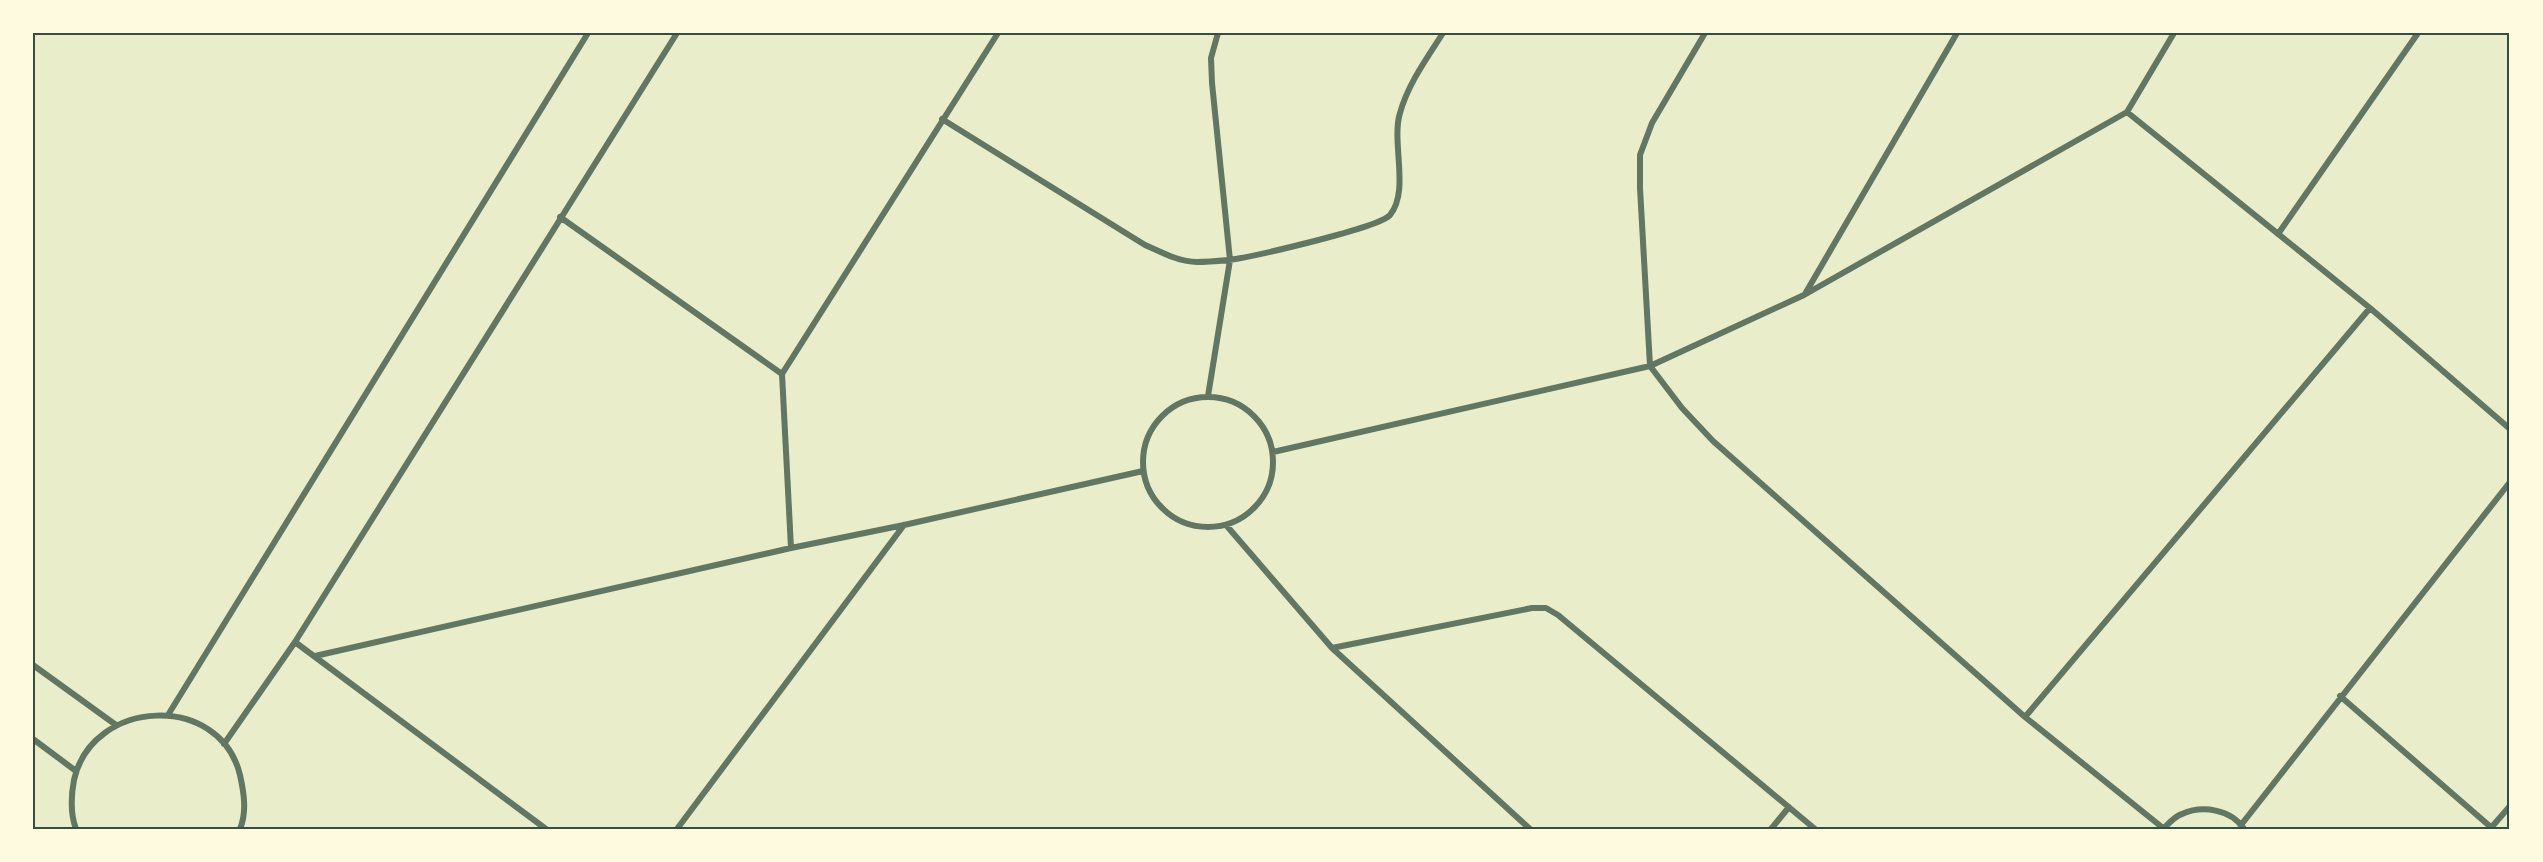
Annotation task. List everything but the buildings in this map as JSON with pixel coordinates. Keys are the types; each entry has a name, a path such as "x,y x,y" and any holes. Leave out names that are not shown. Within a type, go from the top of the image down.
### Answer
{"street":[{"path":"168,715 588,33"},
{"path":"224,744 295,642 677,33"},
{"path":"791,548 782,374 998,33"},
{"path":"1208,396 1230,260 1212,83 1211,58 1218,33"},
{"path":"942,119 1145,245 1169,256 1194,262 1230,260 1366,227 1389,217 1395,206 1399,189 1397,141 1399,115 1408,90 1443,33"},
{"path":"1705,33 1652,123 1640,155 1650,366 1682,408 1713,441 2025,717 2163,829 2180,814 2202,808 2224,813 2242,827 2340,696 2510,482"},
{"path":"1804,294 1957,33"},
{"path":"1273,452 1650,366 1804,294 2127,112 2174,33"},
{"path":"2278,234 2418,33"},
{"path":"2127,112 2370,308 2510,429"},
{"path":"560,217 782,374"},
{"path":"2025,717 2370,308"},
{"path":"1208,396 1227,399 1244,406 1258,419 1268,434 1273,452 1273,471 1267,489 1257,505 1243,517 1226,525 1208,527 1189,524 1172,517 1158,505 1148,489 1143,471 1143,452 1148,434 1158,419 1173,407 1189,399 1208,396"},
{"path":"315,657 791,548 1143,471"},
{"path":"677,829 904,525"},
{"path":"1226,525 1332,648 1530,829"},
{"path":"1332,648 1532,608 1546,608 1558,615 1815,829"},
{"path":"295,642 546,829"},
{"path":"33,665 116,725"},
{"path":"2340,696 2492,828 2510,806"},
{"path":"76,829 71,796 76,771 86,753 99,737 116,725 141,716 168,715 189,720 208,730 224,744 238,768 245,795 241,826 250,829"},
{"path":"33,739 76,771"},
{"path":"1771,829 1789,807"}]}
